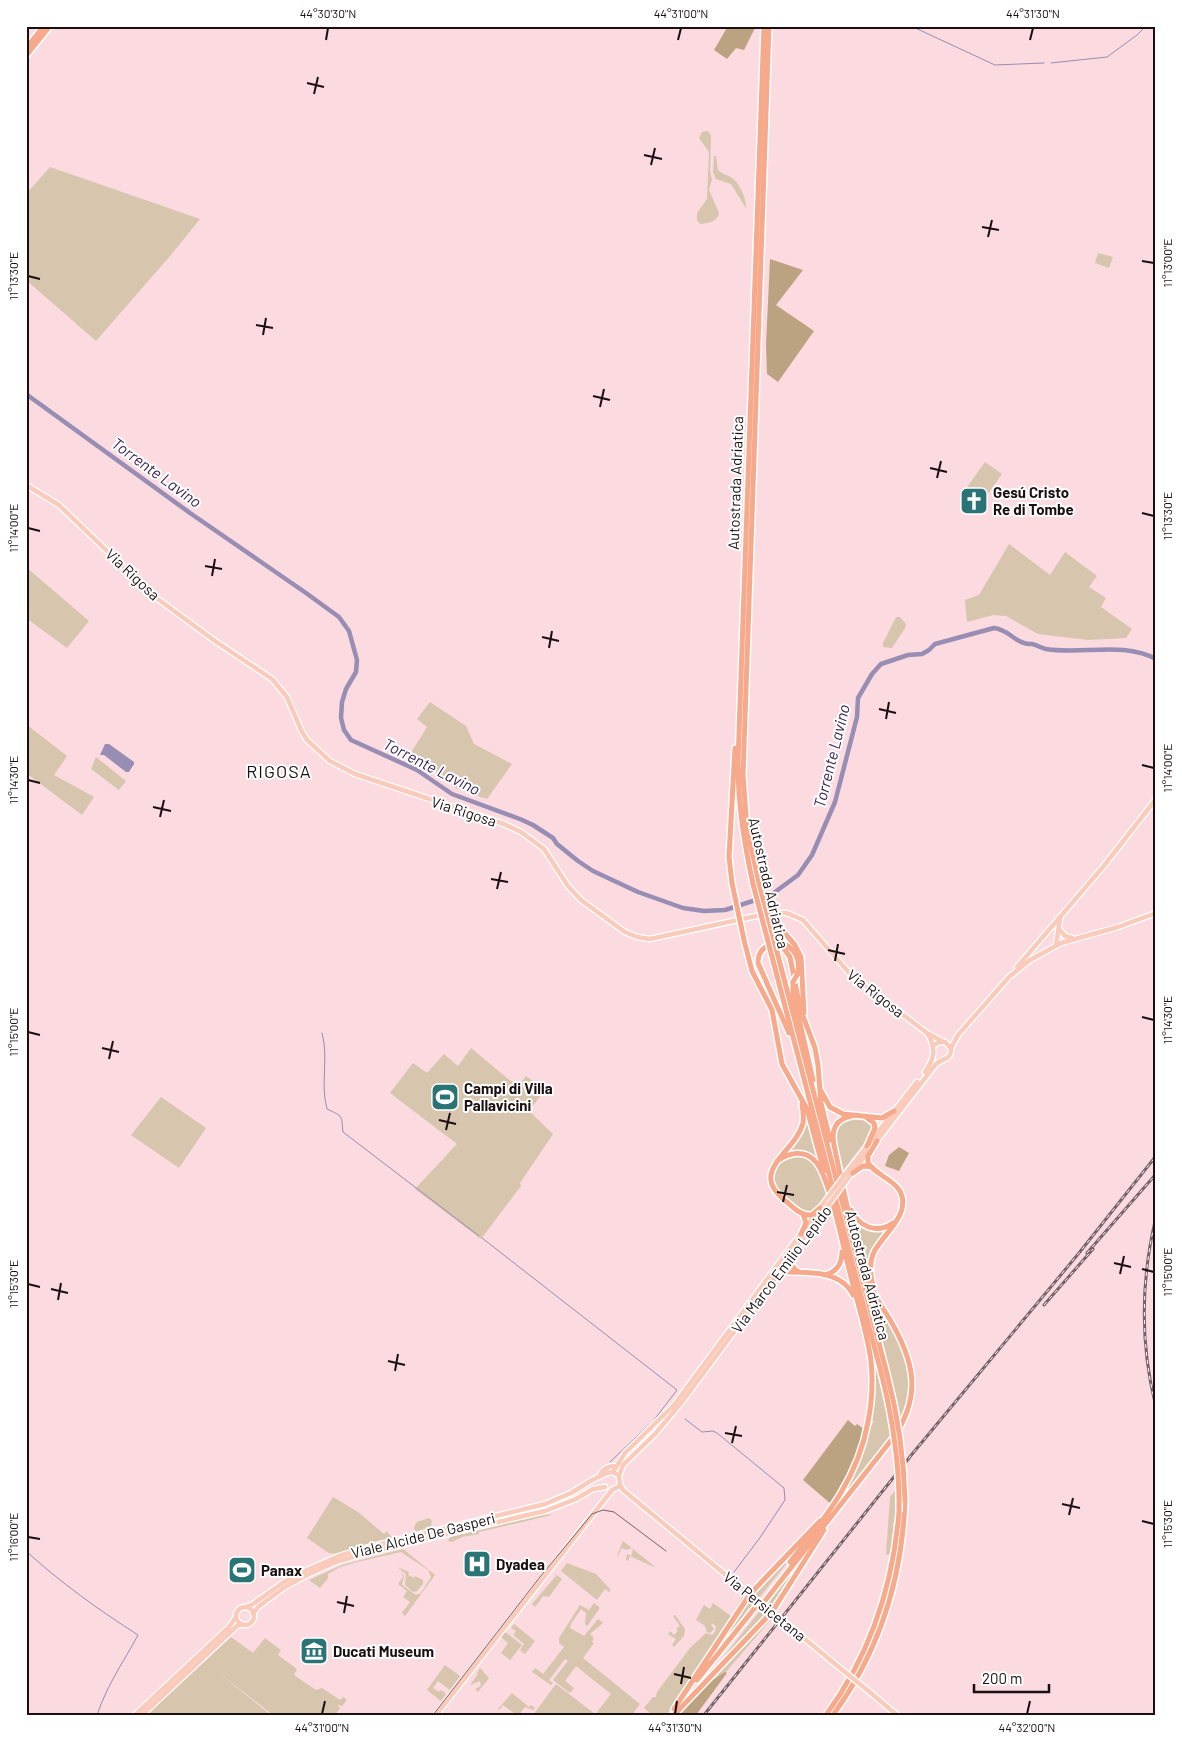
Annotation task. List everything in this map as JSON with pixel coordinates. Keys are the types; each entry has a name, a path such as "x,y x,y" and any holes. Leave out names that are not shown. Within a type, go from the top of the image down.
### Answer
{"highway":[{"path":"26,48 44,26"},
{"path":"26,56 50,26"},
{"name":"Autostrada Adriatica","path":"764,26 739,731 738,781 740,812 743,839 817,1110 884,1375 895,1434 900,1481 899,1512 891,1573 877,1620 854,1671 826,1715"},
{"name":"Autostrada Adriatica","path":"756,884 747,829 743,774 770,26"},
{"path":"739,731 736,743 730,843 732,883 752,971 772,1010"},
{"path":"756,884 775,922 795,945 801,957 806,1023"},
{"path":"817,1110 806,1046 792,993 798,962 795,952 789,946 780,942 773,942 763,945 759,950 755,959 756,966 768,992 785,1069 801,1096 814,1131 828,1194"},
{"path":"800,1064 782,1015 759,965 758,956 764,948 772,945 779,945 788,954 797,987 800,1008 815,1048 821,1103 843,1177"},
{"name":"Autostrada Adriatica","path":"773,948 800,1064 900,1432 904,1468 905,1501 900,1556 885,1615 860,1671 833,1715"},
{"path":"819,1082 824,1097 830,1106 840,1114 867,1118 884,1118 894,1111"},
{"path":"801,1096 803,1123 798,1134 777,1161 771,1175 774,1191 780,1198 803,1214 812,1215 820,1208"},
{"path":"852,1116 838,1122 832,1133 843,1177 844,1192 866,1276 890,1320"},
{"path":"867,1118 872,1121 875,1128 867,1146"},
{"path":"674,1712 900,1429 910,1403 912,1384 909,1361 904,1345 873,1288 870,1267 874,1251 897,1220 902,1206 899,1191 868,1163 867,1158 877,1141"},
{"path":"761,1603 842,1493 860,1454 870,1411 872,1387 871,1364 862,1321 834,1210 821,1170 811,1158 802,1154 793,1153 777,1161"},
{"path":"853,1172 863,1166 872,1167"},
{"path":"844,1192 854,1216 863,1225 879,1229 897,1220"},
{"path":"824,1275 831,1273 837,1268 842,1258 834,1210"},
{"path":"801,1234 806,1223 803,1214"},
{"path":"795,1251 791,1264 796,1270 804,1273"},
{"path":"773,1281 780,1274 786,1272 838,1278 848,1286 852,1293 862,1321"},
{"path":"670,1715 774,1614 817,1541 853,1489"},
{"path":"674,1712 750,1594 824,1516 842,1493"}],"main road":[{"name":"Via Rigosa","path":"26,485 59,505 156,597 215,641 272,679 287,697 301,730 308,740 336,766 359,776 504,824 521,832 547,853 568,886 581,900 631,936 650,939 770,913 782,912 795,915 806,922 851,975 927,1033 944,1041"},
{"path":"958,1035 933,1046 933,1055 941,1060 949,1057 951,1048 958,1035 1103,867 1156,799"},
{"path":"1009,978 1026,963 1057,945 1073,938 1117,928 1156,913"},
{"path":"1038,942 1041,950 1044,951 1052,950 1057,945 1062,914"},
{"path":"1049,929 1058,930 1065,936 1073,938"},
{"path":"1003,985 1035,960 1052,950 1088,935"},
{"name":"Via Rigosa","path":"927,1033 933,1046"},
{"path":"944,1041 951,1048"},
{"name":"Via Marco Emilio Lepido","path":"613,1472 625,1453 674,1405 820,1208 828,1194 932,1062 933,1055"},
{"name":"Via Marco Emilio Lepido","path":"619,1476 623,1464 655,1434 682,1402 773,1281 830,1204 843,1177 853,1172 930,1071 941,1060"},
{"path":"614,1489 605,1487 601,1472 606,1468 616,1466"},
{"path":"436,1715 614,1489 620,1484 619,1476 613,1472 602,1476"},
{"name":"Viale Alcide De Gasperi","path":"246,1607 284,1582 331,1559 369,1547 545,1504 571,1494 602,1476"},
{"name":"Via Persicetana","path":"620,1484 632,1497 897,1715"},
{"name":"Viale Alcide De Gasperi","path":"253,1614 258,1607 286,1587 336,1562 366,1553 545,1511 570,1502 593,1489 605,1487"},
{"name":"Via Persicetana","path":"614,1489 632,1497"},
{"path":"135,1715 229,1627 239,1610 246,1607 251,1610 253,1618 250,1623 237,1626 142,1715"},
{"path":"236,1616 242,1624"}],"shaded area":[{"path":"728,26 756,26 744,50 736,48 727,59 714,50"},
{"path":"707,131 711,136 710,172 712,179 709,190 719,213 715,220 701,224 697,221 697,213 707,199 709,152 699,138 702,132"},
{"path":"714,156 716,156 718,170 735,180 740,187 746,208 731,184 716,179 713,172"},
{"path":"50,167 200,219 96,341 26,280 26,194"},
{"path":"1098,253 1113,257 1109,268 1095,263"},
{"path":"770,259 803,270 776,305 814,331 778,382 767,374 766,345"},
{"path":"985,462 1002,474 982,502 965,490"},
{"path":"1009,544 1050,575 1065,552 1097,576 1089,587 1106,598 1101,607 1132,629 1126,638 1088,640 1038,634 1006,616 993,615 967,622 965,600 979,595"},
{"path":"26,567 89,621 67,648 26,618"},
{"path":"896,617 900,617 906,624 905,628 892,648 883,647 883,643"},
{"path":"430,702 466,726 474,744 512,764 487,799 457,789 430,767 409,756 427,727 417,719"},
{"path":"26,724 67,756 54,775 94,797 82,815 26,773"},
{"path":"105,744 109,744 134,762 129,772 126,772 104,755 100,755"},
{"path":"96,757 126,781 119,790 91,769"},
{"path":"471,1048 508,1079 519,1085 526,1076 545,1090 529,1111 553,1134 520,1183 521,1186 481,1239 415,1189 457,1144 390,1093 413,1063 427,1073 444,1054 458,1066"},
{"path":"161,1097 206,1128 179,1168 131,1135"},
{"path":"807,1119 817,1160 803,1152 786,1154"},
{"path":"849,1119 869,1121 873,1131 842,1172 836,1150 835,1134 837,1128"},
{"path":"899,1147 909,1153 899,1171 885,1166 889,1155"},
{"path":"791,1156 807,1159 812,1162 819,1173 827,1194 818,1208 811,1213 791,1204 777,1189 774,1180 775,1171 780,1163"},
{"path":"855,1220 880,1231 889,1228 878,1244 869,1271"},
{"path":"871,1292 900,1341 909,1368 911,1381 910,1395 902,1421"},
{"path":"873,1355 892,1437 840,1502 859,1463 874,1422 871,1418 873,1403"},
{"path":"848,1420 855,1426 857,1424 864,1429 851,1468 831,1504 803,1480"},
{"path":"897,1488 892,1554 886,1555 890,1497"},
{"path":"333,1497 358,1512 384,1534 387,1531 393,1539 354,1547 337,1554 329,1553 307,1538"},
{"path":"543,1514 552,1515 479,1532 479,1534 462,1537 452,1542 448,1541 450,1537"},
{"path":"429,1518 432,1521 431,1527 415,1532 414,1527 417,1522"},
{"path":"806,1539 759,1598 754,1593"},
{"path":"623,1541 654,1567 630,1556 628,1561 626,1560 627,1554 631,1556 633,1550 631,1548 626,1550 622,1548 617,1556"},
{"path":"813,1544 776,1602 768,1605 766,1603"},
{"path":"403,1549 435,1575 405,1616 402,1613 410,1602 403,1597 407,1591 398,1584 403,1577 401,1572 404,1576 402,1585 416,1595 421,1593 431,1577 428,1570 401,1552 340,1567 328,1574 328,1578 320,1588 309,1580 342,1565"},
{"path":"567,1563 596,1574 611,1590 609,1592 605,1589 597,1600 561,1571"},
{"path":"397,1567 409,1572 408,1575 414,1578 415,1576 423,1580 423,1584 417,1591 413,1592 405,1585 406,1574"},
{"path":"555,1574 562,1579 549,1597 543,1596 535,1607 532,1604 556,1576"},
{"path":"744,1594 744,1601 681,1696 666,1715 652,1715 644,1708 653,1697 656,1697 657,1692 690,1648 706,1633 712,1635 715,1632 716,1627 713,1623 711,1625 714,1629 710,1633 707,1632 705,1626 696,1620 704,1605 710,1609 713,1603 731,1616"},
{"path":"750,1600 756,1602 748,1609 742,1620 705,1666"},
{"path":"594,1603 600,1608 587,1626 585,1624 586,1613 581,1609 570,1628 584,1636 598,1619 603,1623 590,1634 594,1638 592,1642 594,1643 583,1658 640,1704 632,1715 599,1715 597,1712 611,1694 576,1666 565,1681 574,1688 570,1693 553,1680 568,1661 565,1659 549,1680 553,1683 551,1685 532,1672 535,1668 543,1674 564,1647 559,1643 559,1638 580,1605 589,1610"},
{"path":"762,1608 768,1613 714,1669"},
{"path":"675,1615 685,1629 684,1636 674,1647 672,1645 676,1639 668,1634 670,1631 674,1635 678,1631 676,1629 680,1626 673,1616"},
{"path":"773,1617 726,1672 713,1678 702,1688 680,1715 677,1715 697,1691 765,1620"},
{"path":"514,1624 535,1641 525,1654 520,1650 524,1644 513,1635 516,1631 511,1628"},
{"path":"504,1631 522,1645 510,1660 501,1653 508,1643 500,1636"},
{"path":"231,1637 253,1653 265,1638 281,1650 278,1655 297,1669 294,1675 316,1690 322,1688 340,1700 343,1697 347,1700 342,1706 337,1705 340,1708 335,1715 273,1715 211,1667 271,1715 147,1715"},
{"path":"445,1665 460,1676 450,1690 438,1681 433,1688 439,1692 441,1690 446,1694 441,1701 427,1690"},
{"path":"480,1668 489,1678 478,1692 475,1689 481,1686 480,1681 470,1685"},
{"path":"725,1672 727,1673 696,1715 680,1715 706,1686"},
{"path":"556,1684 595,1714 533,1715"},
{"path":"512,1693 529,1707 531,1705 535,1708 533,1710 525,1707 519,1715 514,1715 503,1705 499,1710"}],"waterway":[{"path":"911,26 995,65 1044,63"},
{"path":"1051,63 1107,57 1146,26"},
{"name":"Torrente Lavino","path":"26,394 190,513 339,617 349,631 357,660 356,672 346,689 342,702 341,718 344,730 351,740 417,770 452,794 533,825 553,838 557,844 593,871 638,892 683,908 704,911 725,910 771,895 798,875 812,855 835,802 857,717 858,698 872,674 881,664 908,655 922,654 935,644 994,628 1003,630 1020,642 1034,644 1046,649 1130,651 1156,659"},
{"path":"322,1033 325,1052 325,1100 327,1109 341,1117 343,1132 479,1236"},
{"path":"482,1238 677,1390 654,1420 610,1462"},
{"path":"685,1419 702,1432 713,1431 717,1433 784,1488 785,1500 734,1572"},
{"path":"26,1551 80,1596 138,1635 111,1683 97,1715"}],"tram line":[{"path":"433,1715 540,1577 592,1514 603,1510 614,1512 666,1551"}],"railway":[{"path":"704,1715 913,1453 1079,1253 1156,1156"},
{"path":"1087,1253 1156,1174"},
{"path":"1156,1217 1147,1264 1144,1312 1147,1359 1156,1407"},
{"path":"1044,1305 1093,1249"}],"place":[{"name":"Gesú Cristo Re di Tombe","path":"974,501"},
{"name":"Campi di Villa Pallavicini","path":"445,1097"},
{"name":"Dyadea","path":"477,1564"},
{"name":"Panax","path":"242,1570"},
{"name":"Ducati Museum","path":"314,1651"}],"district":[{"name":"RIGOSA","path":"279,771"}]}
